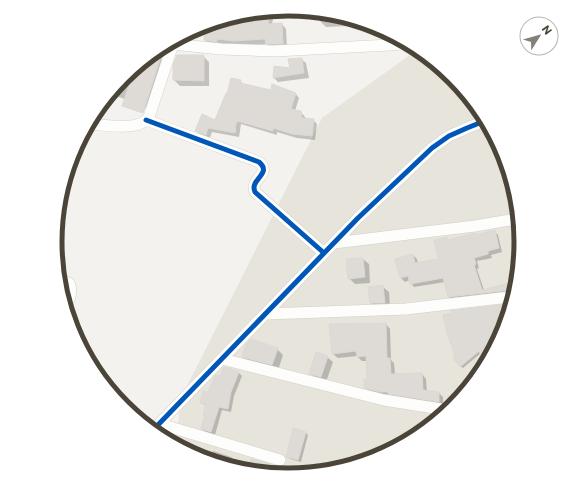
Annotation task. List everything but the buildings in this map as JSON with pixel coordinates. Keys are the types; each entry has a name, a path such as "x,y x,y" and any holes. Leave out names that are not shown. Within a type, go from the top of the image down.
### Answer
{"street":[{"path":"178,45 221,49 274,50 397,44"},
{"path":"95,124 127,126 136,125 146,120 151,112 171,49"},
{"path":"146,120 259,162 264,167 264,170 254,185 253,188 255,192 324,254"},
{"path":"280,460 157,426 358,218 432,148 449,136 479,123"},
{"path":"334,243 459,228 512,220"},
{"path":"65,282 69,283 71,287 69,299"},
{"path":"266,314 406,309 507,297"},
{"path":"222,359 384,400 440,409"}],"shaded area":[{"path":"412,53 437,72 467,104 490,142 502,169 512,213 514,242 512,271 506,300 502,315 490,342 467,380 437,412 413,430 374,451 332,464 302,468 273,468 243,464 201,451 176,439 181,398 322,118"}],"cycle path":[{"path":"146,120 259,162 263,166 263,170 255,184 255,192 324,253"},
{"path":"157,426 358,218 432,148 449,136 479,123"}]}
